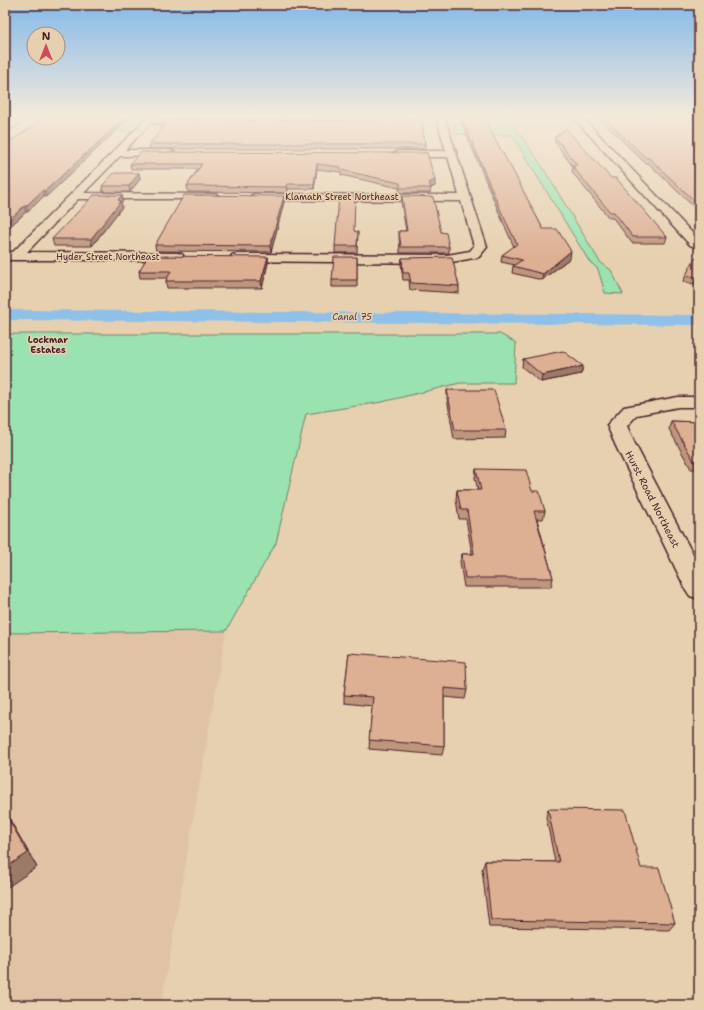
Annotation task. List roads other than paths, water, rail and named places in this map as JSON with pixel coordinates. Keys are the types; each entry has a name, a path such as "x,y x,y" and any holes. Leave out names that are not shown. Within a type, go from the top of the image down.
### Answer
{"street":[{"path":"10,256 75,196 107,163"},
{"path":"225,258 447,259 474,254 481,247 455,163"},
{"path":"620,163 694,242 699,245"},
{"path":"75,196 228,197"},
{"name":"Klamath Street Northeast","path":"242,197 466,198"},
{"name":"Hyder Street Northeast","path":"10,256 188,257"},
{"name":"Hurst Road Northeast","path":"699,402 678,402 631,411 617,425 625,444 699,590"}],"waterway":[{"name":"Canal 75","path":"5,315 699,320"}],"district":[{"name":"Lockmar Estates","path":"48,346"}]}
